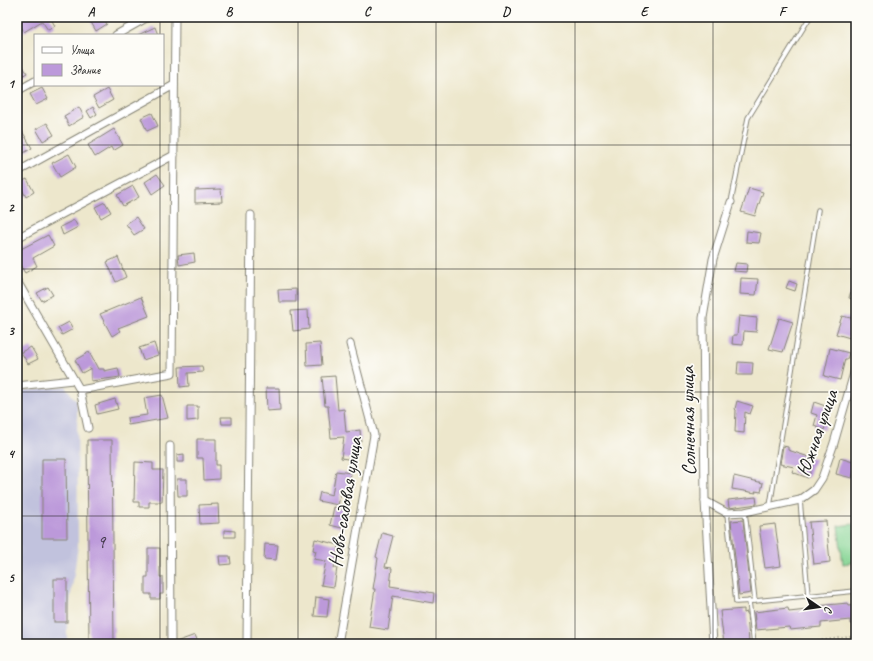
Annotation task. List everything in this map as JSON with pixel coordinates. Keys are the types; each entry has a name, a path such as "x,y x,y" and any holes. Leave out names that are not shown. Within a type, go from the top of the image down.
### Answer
{"street":[{"path":"118,34 148,17"},
{"path":"80,390 172,373 175,17"},
{"path":"17,91 34,82"},
{"path":"17,172 174,85"},
{"path":"17,238 174,155"},
{"name":"Солнечная улица","path":"713,644 705,501 703,318 713,258 731,202"},
{"path":"247,644 251,214"},
{"path":"17,281 80,390 88,428"},
{"name":"Ново-садовая улица","path":"338,644 374,435 350,344"},
{"name":"Южная улица","path":"726,513 745,512 800,500 814,490 822,478 856,366"},
{"path":"17,386 73,380"},
{"path":"170,446 171,644"},
{"path":"705,501 726,513"}],"lane":[{"path":"731,202 748,118 810,17"},
{"path":"770,506 818,210"},
{"path":"800,500 808,595"},
{"path":"745,512 755,601"},
{"path":"726,513 736,602 856,591"},
{"path":"749,601 754,644"}],"path":[{"path":"790,644 856,636"}],"shaded area":[{"path":"65,386 77,402 78,546 67,622 67,644 17,644 17,391"}],"green space":[{"path":"854,524 856,562 843,564 838,526"}],"building":[{"path":"25,17 50,17 55,26 48,30 42,21 24,32 18,21"},
{"path":"88,17 103,17 107,24 96,31"},
{"path":"155,27 158,34 140,34"},
{"path":"17,56 27,73 20,77 17,72"},
{"path":"42,88 48,99 36,105 30,94"},
{"path":"107,89 113,100 99,108 93,97"},
{"path":"79,107 84,117 69,126 64,116"},
{"path":"93,107 97,114 91,118 87,111"},
{"path":"152,113 158,126 147,131 141,118"},
{"path":"47,123 54,135 43,141 36,129"},
{"path":"114,129 123,145 113,151 111,147 95,157 88,145"},
{"path":"22,131 32,148 17,157 17,133"},
{"path":"69,154 76,167 60,177 52,163"},
{"path":"157,174 165,185 152,194 145,182"},
{"path":"27,179 34,192 26,197 19,183"},
{"path":"133,186 139,197 123,206 117,195"},
{"path":"749,188 763,192 755,216 741,212"},
{"path":"221,189 222,202 195,203 195,190"},
{"path":"105,202 111,212 101,218 95,207"},
{"path":"136,217 144,229 134,235 126,224"},
{"path":"74,220 78,227 63,235 60,227"},
{"path":"747,231 761,233 759,243 746,242"},
{"path":"48,235 54,246 33,258 37,266 25,273 17,260 17,251"},
{"path":"194,253 195,262 179,265 178,255"},
{"path":"118,257 126,277 116,282 107,262"},
{"path":"736,263 747,264 746,272 734,271"},
{"path":"741,278 758,279 756,295 740,294"},
{"path":"854,280 856,280 856,300 849,298"},
{"path":"789,281 797,284 795,291 786,288"},
{"path":"48,287 53,295 42,301 37,293"},
{"path":"296,289 296,302 279,302 278,290"},
{"path":"141,297 149,316 118,328 120,331 112,336 100,314"},
{"path":"308,310 309,329 293,331 291,311"},
{"path":"739,316 757,318 756,332 744,331 743,345 732,344 733,335 737,335"},
{"path":"842,316 855,319 850,338 836,334"},
{"path":"779,318 793,322 783,352 769,349"},
{"path":"69,322 73,329 62,335 58,328"},
{"path":"154,343 158,355 143,360 139,348"},
{"path":"320,343 322,365 307,366 306,344"},
{"path":"31,347 38,359 28,364 21,352"},
{"path":"830,348 849,353 847,359 845,359 840,380 824,376"},
{"path":"89,352 98,369 104,369 104,371 118,368 120,377 91,381 91,368 82,373 75,360"},
{"path":"738,362 753,363 752,375 737,375"},
{"path":"202,366 203,372 188,373 189,386 180,387 179,367"},
{"path":"335,376 338,410 344,409 346,432 360,430 361,441 356,441 354,460 341,458 344,437 331,438 328,406 325,406 322,377"},
{"path":"266,388 279,388 280,410 267,411"},
{"path":"162,395 168,418 128,425 127,418 147,415 144,398"},
{"path":"115,399 118,409 97,414 95,405"},
{"path":"737,401 753,406 750,414 745,412 744,433 735,432 735,409"},
{"path":"814,402 831,408 824,430 814,426 817,415 811,413"},
{"path":"187,406 198,406 198,420 187,421"},
{"path":"221,417 232,417 232,424 222,424"},
{"path":"197,439 216,439 216,465 219,465 219,479 204,480 203,458 197,458"},
{"path":"87,440 112,440 114,644 89,644"},
{"path":"783,446 788,447 788,450 815,459 808,478 792,472 794,467 780,464"},
{"path":"184,454 184,462 177,462 177,455"},
{"path":"840,458 856,463 852,478 836,474"},
{"path":"42,459 66,459 67,538 42,538"},
{"path":"135,462 153,463 153,470 163,470 162,502 149,502 149,507 139,507 139,502 134,502"},
{"path":"336,471 351,473 348,494 341,493 338,505 318,501 320,492 332,495"},
{"path":"734,476 763,483 761,492 755,491 756,493 732,489"},
{"path":"177,479 187,479 187,496 178,496"},
{"path":"756,497 757,504 729,508 728,500"},
{"path":"218,504 219,523 200,524 199,505"},
{"path":"334,507 346,510 342,528 330,525"},
{"path":"743,520 751,593 739,595 731,521"},
{"path":"826,521 830,562 814,564 809,522"},
{"path":"775,524 781,566 765,568 759,526"},
{"path":"224,530 235,531 235,537 224,537"},
{"path":"382,533 393,536 385,567 392,568 390,586 434,593 433,603 393,596 388,630 369,627 375,589 373,589 378,558 376,557"},
{"path":"315,539 339,545 334,568 337,568 334,587 321,585 326,561 314,559 316,551 313,550"},
{"path":"265,544 278,545 276,560 264,559"},
{"path":"148,548 160,548 160,577 163,577 163,594 160,594 160,599 151,599 151,594 145,594 145,577 148,577"},
{"path":"219,556 230,556 231,564 220,565"},
{"path":"54,579 67,579 67,622 54,622"},
{"path":"316,597 329,599 327,617 314,616"},
{"path":"848,603 849,606 856,605 856,624 850,624 850,620 821,623 821,627 790,630 789,627 756,630 754,612 788,608 789,612 816,609 816,606"},
{"path":"744,609 744,613 747,612 749,644 724,644 720,611"},
{"path":"195,635 199,644 176,644 176,642"}]}
